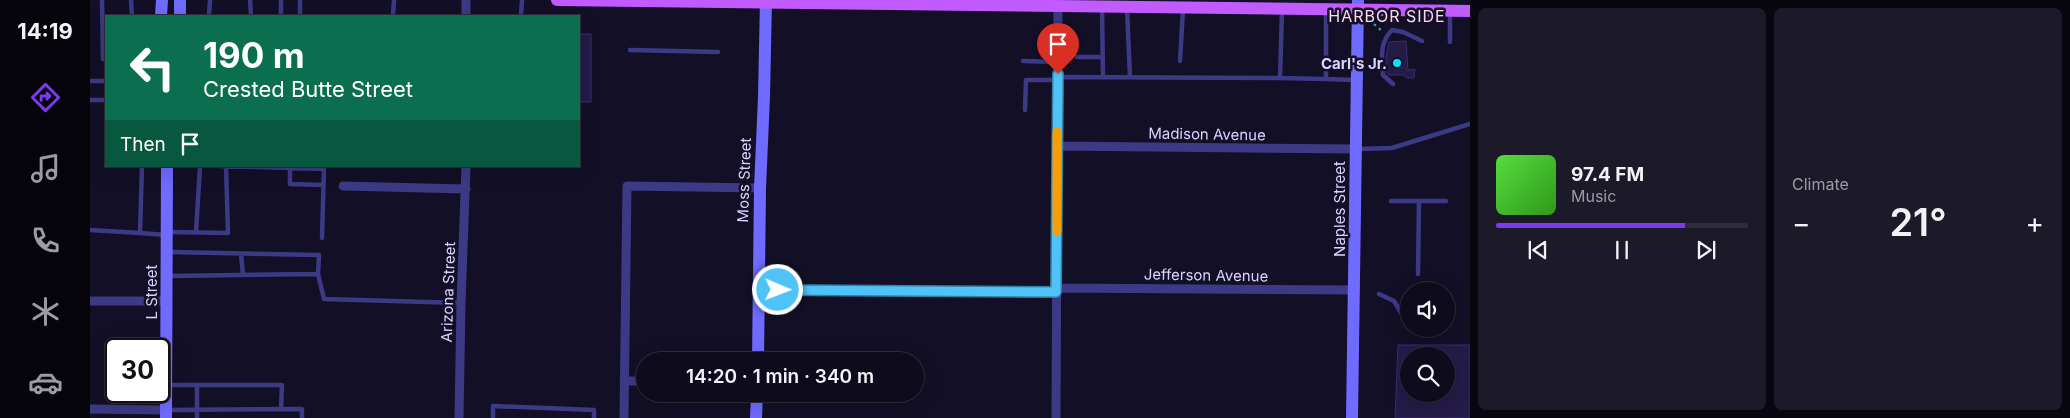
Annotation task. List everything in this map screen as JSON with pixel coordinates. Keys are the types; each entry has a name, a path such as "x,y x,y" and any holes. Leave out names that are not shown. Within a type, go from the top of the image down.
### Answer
{"main road":[{"path":"557,0 1058,3 1102,6 1326,10 1358,5 1470,11"}],"street":[{"path":"161,15 162,0"},
{"path":"180,0 180,15"},
{"path":"466,0 466,15"},
{"name":"Moss Street","path":"758,352 760,188 766,1"},
{"path":"1056,418 1058,3"},
{"name":"Naples Street","path":"1352,418 1358,5"},
{"name":"Madison Avenue","path":"1057,146 1356,149"},
{"name":"L Street","path":"167,167 167,338"},
{"name":"Arizona Street","path":"459,418 466,167"},
{"path":"343,186 466,189"},
{"path":"624,418 627,186 760,188"},
{"name":"Jefferson Avenue","path":"759,289 1355,290"},
{"path":"90,301 167,301"},
{"path":"624,380 636,381"},
{"path":"756,418 757,402"},
{"path":"90,409 166,414"}],"lane":[{"path":"102,0 103,59 105,59"},
{"path":"131,0 132,15"},
{"path":"209,15 210,0"},
{"path":"250,0 251,15"},
{"path":"281,0 281,15"},
{"path":"300,0 300,15"},
{"path":"393,15 394,0"},
{"path":"521,15 522,0"},
{"path":"1102,6 1103,77"},
{"path":"1127,6 1130,77"},
{"path":"1180,61 1184,7"},
{"path":"1280,78 1282,9"},
{"path":"1326,10 1326,79"},
{"path":"1450,11 1450,42"},
{"path":"1393,84 1383,75 1381,51 1384,37 1392,30 1403,32 1422,41"},
{"path":"630,50 718,52"},
{"path":"1077,57 1102,57"},
{"path":"1023,61 1058,62"},
{"path":"1025,110 1026,80 1130,77 1357,80"},
{"path":"90,81 105,81"},
{"path":"90,100 105,100"},
{"path":"1356,149 1392,148 1470,124"},
{"path":"140,233 142,167"},
{"path":"196,232 200,167"},
{"path":"90,230 140,233 196,232 228,234 226,167"},
{"path":"258,167 324,168 322,238"},
{"path":"290,168 290,184 323,185"},
{"path":"1391,201 1446,201"},
{"path":"1418,274 1420,201"},
{"path":"167,252 319,255 318,274 324,299 461,303"},
{"path":"241,254 243,275"},
{"path":"167,276 318,274"},
{"path":"1379,294 1394,301 1400,311"},
{"path":"170,385 282,385 281,409"},
{"path":"197,385 197,418"},
{"path":"493,418 493,406 594,410 594,418"},
{"path":"166,414 196,410 302,409 302,418"}],"path":[{"path":"1374,24 1387,35"}],"building":[{"path":"580,34 591,34 591,102 580,102"},
{"name":"Carl's Jr.","path":"1406,41 1408,70 1415,69 1414,78 1407,78 1403,75 1389,75 1387,73 1386,57 1389,42"},
{"path":"1398,345 1470,345 1470,418 1395,418"}],"slow traffic":[{"path":"1057,132 1057,231"}],"place":[{"name":"Carl's Jr.","path":"1397,63"}],"district":[{"name":"HARBOR SIDE","path":"1387,16"}],"route":[{"path":"778,290 1056,292 1058,74"}]}
